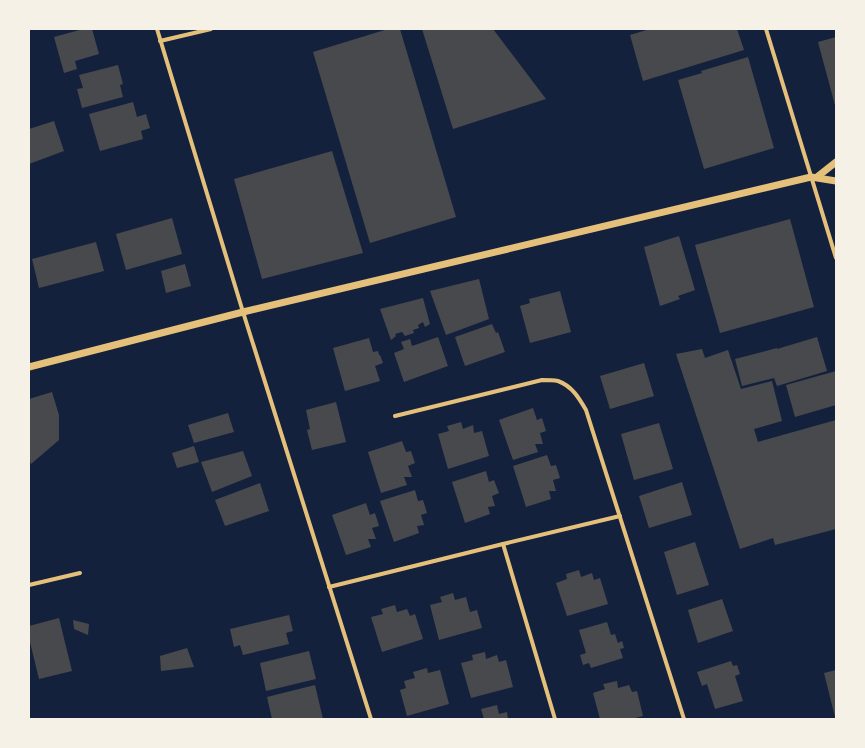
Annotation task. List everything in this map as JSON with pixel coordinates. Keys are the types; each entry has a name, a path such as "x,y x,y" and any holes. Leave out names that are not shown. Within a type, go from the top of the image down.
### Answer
{"street":[{"path":"156,29 371,719"},
{"path":"160,41 211,29"},
{"path":"766,29 814,177 836,258"},
{"path":"29,367 243,312 814,177 836,162"},
{"path":"814,177 836,181"},
{"path":"395,416 542,380 557,381 570,387 579,397 586,410 684,719"},
{"path":"329,587 620,516"},
{"path":"503,544 555,719"},
{"path":"29,585 80,573"}],"building":[{"path":"83,29 92,29 99,54 75,61 77,69 64,73 54,37"},
{"path":"388,29 400,29 456,217 370,243 313,52"},
{"path":"422,29 493,29 546,99 453,129"},
{"path":"650,29 737,29 744,50 643,81 630,35"},
{"path":"836,37 836,109 818,42"},
{"path":"748,57 774,148 704,169 678,80 702,73 701,71"},
{"path":"118,65 123,84 120,85 123,97 82,108 77,89 83,88 79,75"},
{"path":"133,102 137,117 146,114 150,128 141,131 143,139 100,151 89,114"},
{"path":"54,121 64,151 29,164 29,129"},
{"path":"332,151 363,253 262,279 234,179"},
{"path":"172,218 182,254 126,270 116,234"},
{"path":"790,219 814,307 720,333 695,245"},
{"path":"679,236 695,290 678,296 680,299 660,306 644,247"},
{"path":"96,242 104,271 39,288 32,259"},
{"path":"185,264 191,286 166,293 161,271"},
{"path":"479,279 489,319 446,335 430,291"},
{"path":"560,291 571,332 530,343 520,306 530,303 529,299"},
{"path":"423,298 430,324 425,327 423,322 418,325 419,328 413,330 414,333 405,336 402,332 395,334 396,336 391,340 380,309"},
{"path":"492,324 496,333 498,332 505,352 465,366 455,337"},
{"path":"438,337 448,366 404,382 394,353 404,349 401,342 410,339 412,346"},
{"path":"817,337 827,371 777,386 774,378 742,386 735,359 777,349"},
{"path":"369,338 373,352 378,351 383,363 375,366 380,381 345,391 333,348"},
{"path":"702,349 705,358 728,350 741,389 772,381 782,421 754,429 758,442 836,420 836,529 775,545 773,538 740,549 676,354"},
{"path":"644,363 654,396 610,409 600,376"},
{"path":"836,371 836,405 795,417 786,385"},
{"path":"52,392 59,415 59,440 31,464 29,459 29,399"},
{"path":"336,402 346,442 312,450 307,430 310,429 306,410"},
{"path":"533,408 537,420 542,418 546,431 540,433 543,444 535,444 538,452 513,460 499,420"},
{"path":"228,413 234,432 194,443 188,425"},
{"path":"461,422 463,429 473,425 474,433 482,431 489,456 448,469 438,434 449,431 447,426"},
{"path":"659,423 673,469 634,480 621,434"},
{"path":"402,441 406,452 411,451 415,463 408,466 412,477 404,477 407,485 381,493 368,452"},
{"path":"194,446 199,462 177,468 172,453"},
{"path":"243,451 252,476 212,492 201,462"},
{"path":"547,455 551,466 556,465 560,478 553,480 556,491 549,491 551,499 526,507 513,466"},
{"path":"486,471 489,482 494,480 499,493 492,496 495,506 488,507 490,514 465,523 452,482"},
{"path":"682,482 692,515 649,528 639,496"},
{"path":"260,483 269,511 225,526 215,500"},
{"path":"415,490 418,501 423,500 427,513 421,515 424,525 417,526 419,533 394,542 380,501"},
{"path":"366,503 370,515 375,513 379,526 372,528 376,539 368,539 371,547 346,555 332,515"},
{"path":"695,542 709,585 677,595 664,552"},
{"path":"579,570 581,577 592,573 594,580 600,578 608,604 567,616 556,583 567,579 566,574"},
{"path":"453,593 455,600 466,597 470,612 477,610 482,628 439,640 430,605 442,602 440,597"},
{"path":"722,599 733,631 698,643 688,610"},
{"path":"395,605 397,612 407,609 410,616 415,614 423,639 382,652 371,617 383,614 381,609"},
{"path":"289,615 293,631 286,633 289,644 243,655 240,645 234,647 230,629"},
{"path":"59,618 72,671 39,679 29,638 29,626"},
{"path":"73,620 89,624 88,635 74,629"},
{"path":"607,622 611,635 615,634 618,643 622,641 624,648 620,649 623,658 591,668 589,663 583,665 580,655 586,653 579,630"},
{"path":"187,648 194,667 161,671 160,656"},
{"path":"309,651 316,679 266,691 260,663"},
{"path":"485,652 486,659 497,655 499,662 506,660 513,687 471,698 461,663 473,660 472,655"},
{"path":"731,661 733,666 737,665 740,674 735,676 743,701 715,709 707,684 702,686 697,672"},
{"path":"427,668 428,673 440,670 449,704 407,716 400,690 406,688 404,681 415,678 413,672"},
{"path":"836,670 836,717 835,717 824,673"},
{"path":"617,681 618,688 629,685 632,692 637,691 643,716 631,719 600,719 593,693 605,689 603,684"},
{"path":"315,685 323,719 272,719 267,697"},
{"path":"497,705 499,714 507,712 508,719 484,719 481,709"}]}
